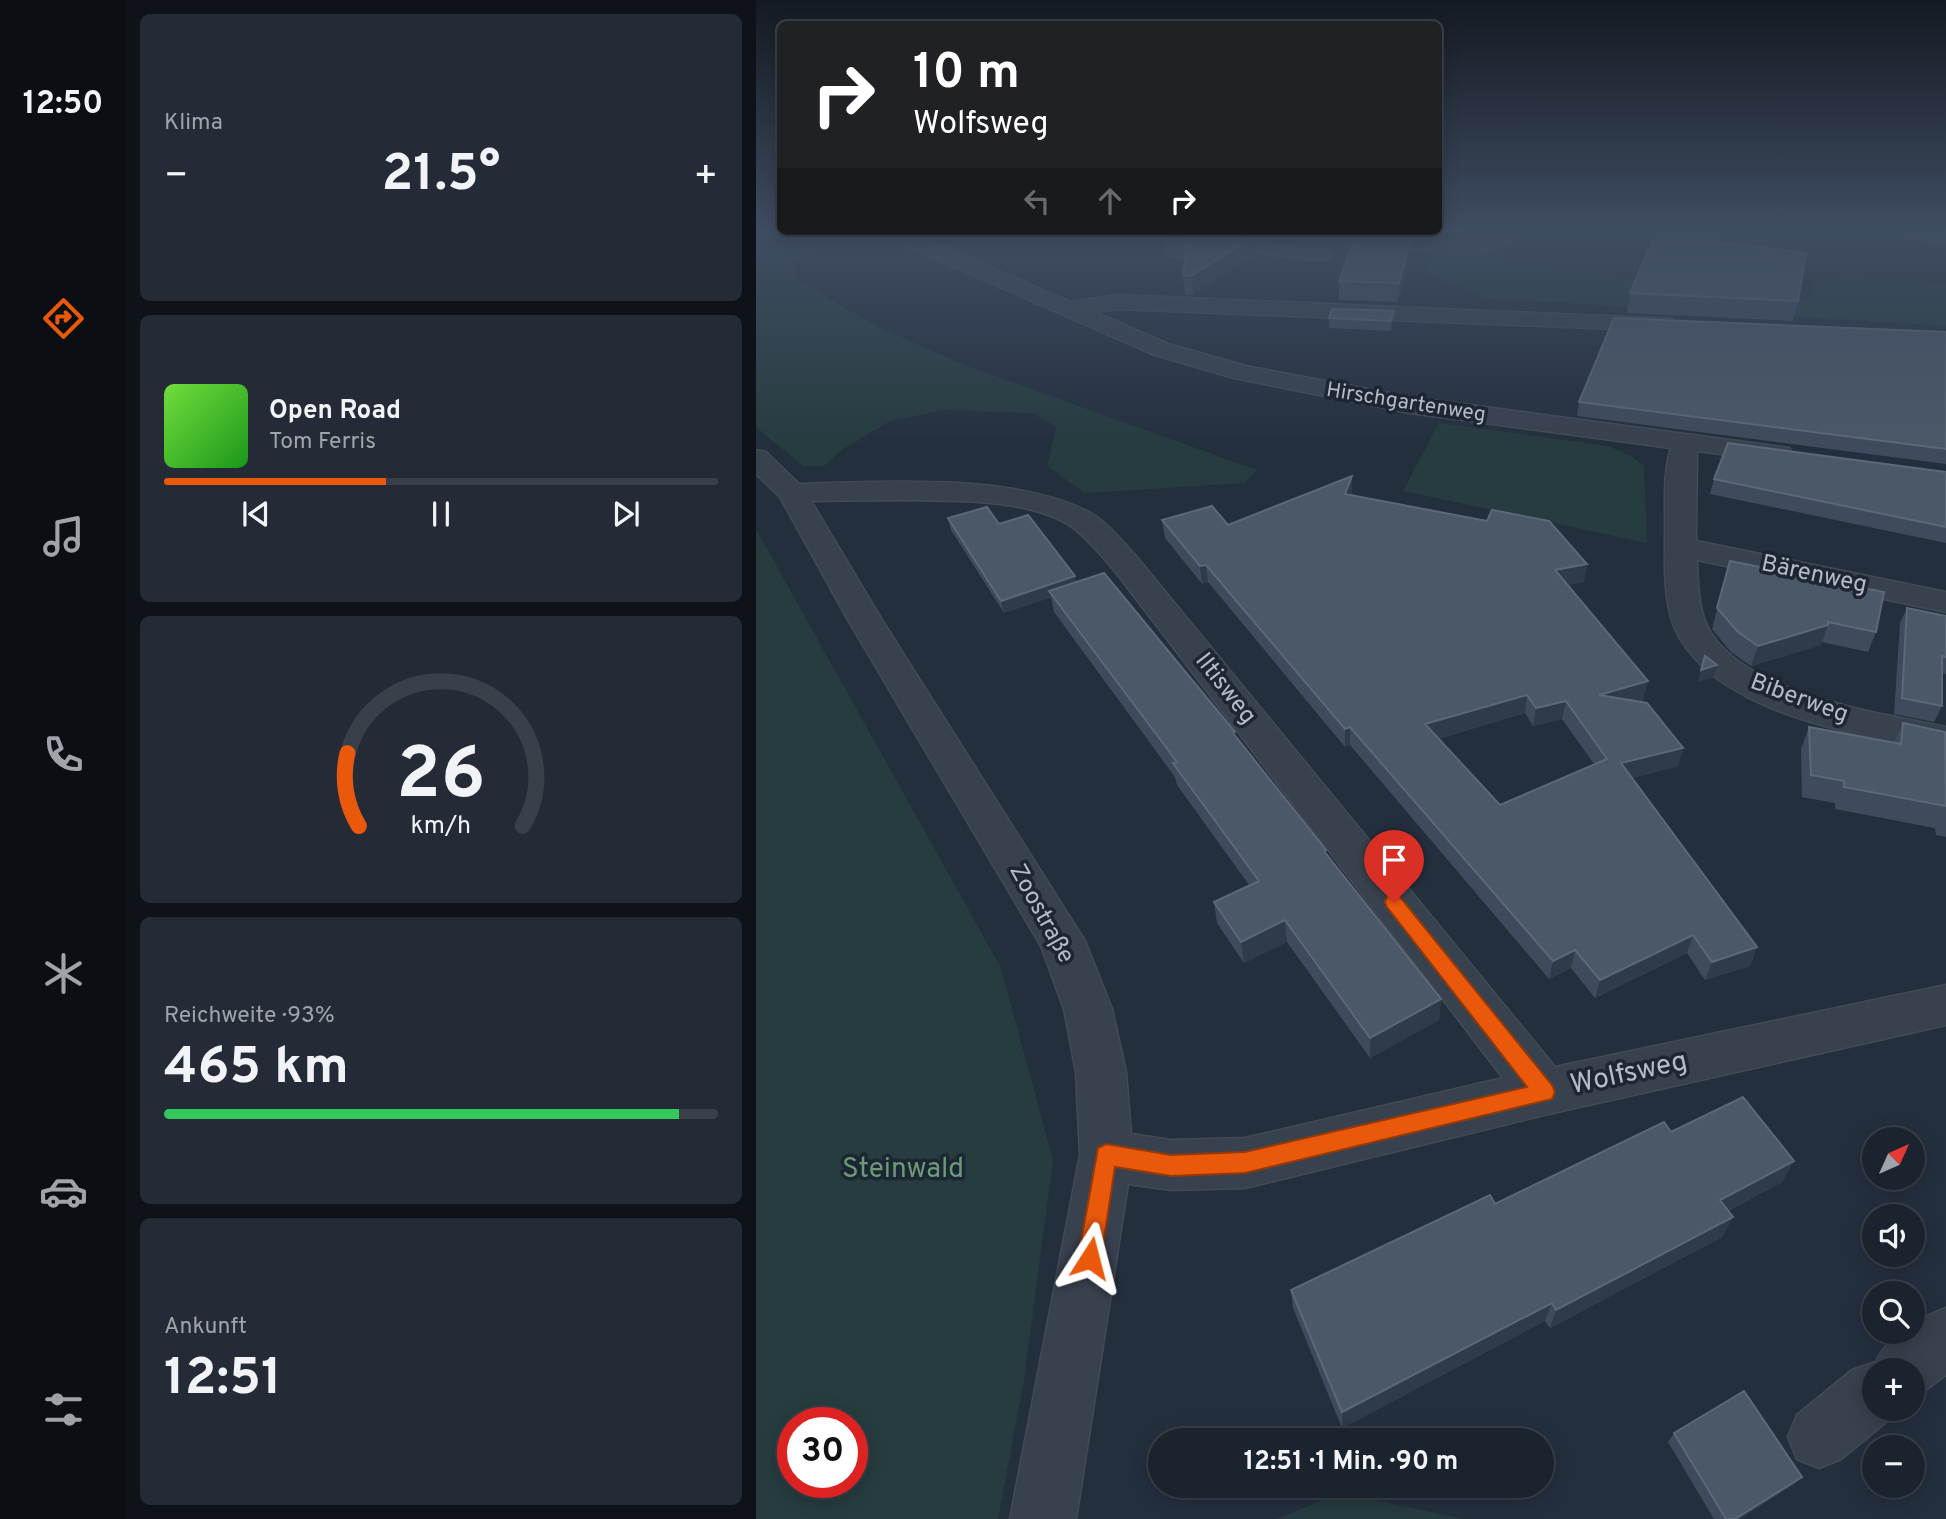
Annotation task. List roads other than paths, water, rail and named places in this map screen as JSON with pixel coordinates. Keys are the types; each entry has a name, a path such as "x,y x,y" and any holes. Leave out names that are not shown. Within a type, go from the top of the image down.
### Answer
{"street":[{"name":"Hirschgartenweg","path":"1051,303 1160,349 1243,373 1410,405 1802,466"},
{"path":"1065,309 1104,303"},
{"path":"1141,303 1681,325"},
{"name":"Biberweg","path":"1684,449 1684,603 1695,636 1719,663 1754,686 1822,712 1946,740"},
{"name":"Zoostraße","path":"756,458 792,493 865,620 1062,941 1088,1009 1101,1072 1106,1155 1043,1519"},
{"name":"Iltisweg","path":"792,493 981,495 1036,502 1075,516 1102,538 1125,563 1544,1092"},
{"name":"Bärenweg","path":"1683,548 1946,602"},
{"name":"Wolfsweg","path":"1106,1155 1171,1165 1245,1163 1544,1092 1946,1005"},
{"path":"1919,1358 1946,1338"},
{"path":"1819,1437 1862,1402"}],"park label":[{"name":"Steinwald","path":"903,1170"}]}
